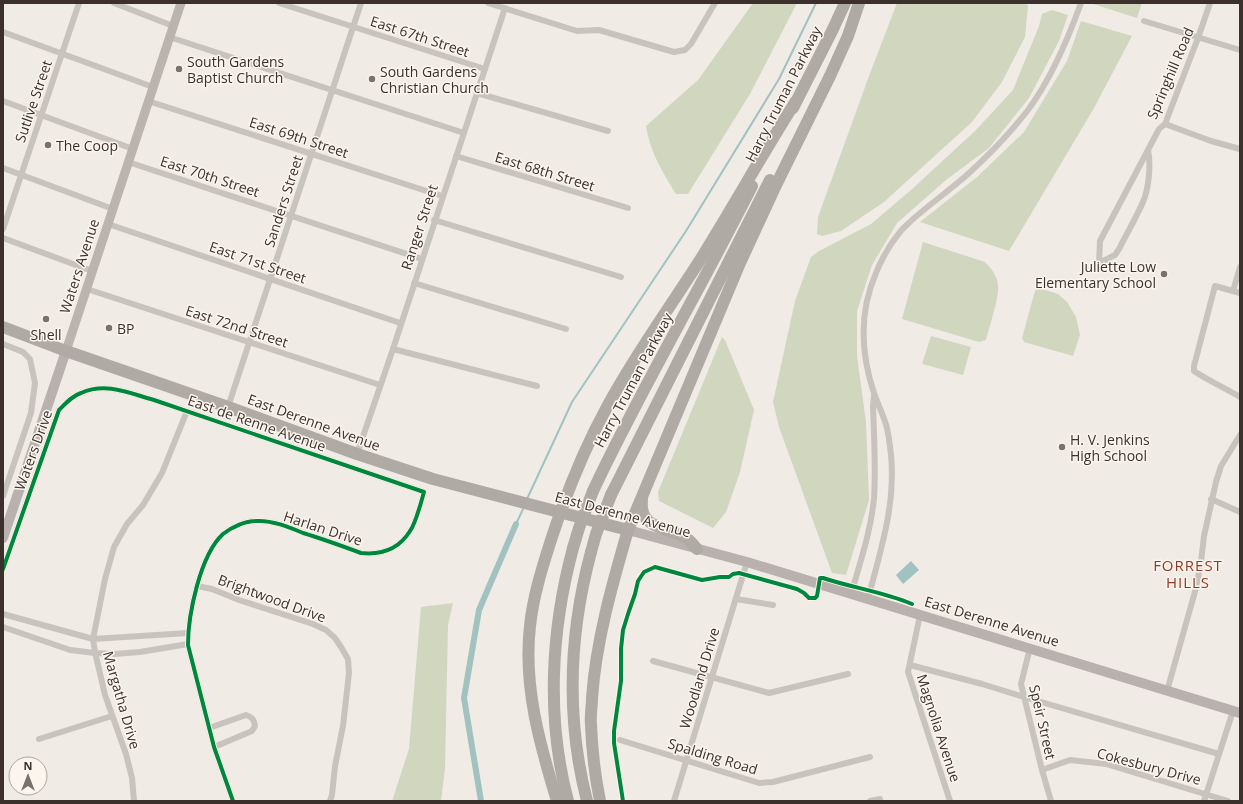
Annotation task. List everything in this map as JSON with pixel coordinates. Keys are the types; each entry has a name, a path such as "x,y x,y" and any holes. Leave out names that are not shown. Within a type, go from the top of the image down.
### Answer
{"highway":[{"name":"Harry Truman Parkway","path":"568,801 558,751 554,712 555,644 562,589 579,528 593,491 612,452 716,256 833,29 844,3"},
{"name":"Harry Truman Parkway","path":"588,801 577,749 574,726 573,682 577,615 591,552 611,495 742,233 830,64 859,3"},
{"path":"600,801 591,724 594,671 615,573 628,530 740,263 776,185 830,76 848,36 859,3"},
{"path":"557,801 538,731 531,692 528,660 530,626 536,592 544,561 560,513 588,445 607,407 633,362 700,260 768,145 796,101"},
{"name":"East Derenne Avenue","path":"3,327 66,351 228,407 357,454 433,479 628,530"},
{"path":"642,499 641,511 647,521 685,537 697,549"}],"main road":[{"name":"Waters Avenue","path":"3,538 181,3"},
{"name":"East Derenne Avenue","path":"628,530 747,562 1237,712"}],"street":[{"name":"Sutlive Street","path":"3,229 79,3"},
{"path":"114,3 173,26"},
{"name":"East 67th Street","path":"279,3 485,69"},
{"name":"Sanders Street","path":"228,407 361,3"},
{"path":"488,3 577,31 599,30 674,52 685,50 715,3"},
{"path":"868,599 889,515 892,493 891,456 887,428 874,394 866,367 864,318 869,290 886,253 900,231 967,175 998,144 1028,110 1044,85 1070,33 1081,3"},
{"name":"Springhill Road","path":"1148,150 1148,183 1144,201 1115,255 1098,263 1100,241 1159,129 1164,124 1198,38 1210,3"},
{"name":"Ranger Street","path":"357,454 505,8"},
{"path":"1144,22 1240,50"},
{"path":"3,32 153,87"},
{"path":"170,37 464,133"},
{"path":"477,93 608,131"},
{"path":"3,101 133,149"},
{"name":"East 69th Street","path":"148,101 442,196"},
{"path":"1164,124 1211,141 1240,149"},
{"name":"East 68th Street","path":"456,156 628,208"},
{"name":"East 70th Street","path":"128,162 422,259"},
{"path":"3,168 113,209"},
{"path":"434,220 621,277"},
{"name":"East 71st Street","path":"108,224 400,323"},
{"path":"3,238 92,271"},
{"path":"1240,267 1237,292 1216,286 1194,366 1194,371 1240,397"},
{"path":"414,283 566,330"},
{"name":"East 72nd Street","path":"86,289 380,385"},
{"name":"Waters Drive","path":"3,344 23,352 30,359 35,384 31,413 3,496"},
{"path":"392,349 537,386"},
{"name":"East de Renne Avenue","path":"80,393 95,388 109,388 154,400 424,492"},
{"name":"Waters Drive","path":"3,569 59,410 70,399 80,393"},
{"path":"851,594 868,532 874,500 876,472 873,406 874,394"},
{"name":"Margatha Drive","path":"134,801 132,778 126,754 105,695 95,653 94,639 105,579 114,548 128,524 143,505 162,473 187,411"},
{"path":"1167,691 1196,588 1211,499 1221,466 1240,435"},
{"name":"Harlan Drive","path":"233,801 214,747 188,644 188,633 197,586 207,559 215,545 224,534 245,522 268,521 361,553 372,554 384,552 394,548 411,530 424,492"},
{"path":"1211,499 1240,512"},
{"name":"Woodland Drive","path":"674,801 747,562"},
{"name":"Brightwood Drive","path":"197,586 212,589 239,600 313,624 326,630 342,647 348,659 349,673 343,726 330,801"},
{"path":"736,599 773,605"},
{"path":"3,614 94,639 188,633"},
{"name":"Magnolia Avenue","path":"920,615 908,672 950,801"},
{"path":"3,627 70,650 95,653 115,654 140,652 188,644"},
{"name":"Speir Street","path":"1030,648 1021,684 1051,801"},
{"path":"653,661 769,693 848,674"},
{"path":"910,665 982,684 1024,698 1219,754"},
{"path":"1205,798 1219,754 1237,712"},
{"path":"209,728 246,715 251,716 254,720 255,726 252,731 214,747"},
{"path":"39,739 112,716"},
{"name":"Spalding Road","path":"620,740 759,783 773,782 870,757"},
{"name":"Cokesbury Drive","path":"1042,770 1070,760 1106,764 1205,798 1228,801"},
{"path":"870,801 880,799"}],"green space":[{"path":"753,3 797,3 750,94 688,194 676,194 654,154 646,126 698,80"},
{"path":"897,3 1022,3 1028,5 1025,37 1002,82 972,122 884,202 841,231 822,236 817,234 818,217"},
{"path":"1090,3 1142,3 1137,18"},
{"path":"1052,10 1068,15 1059,41 1029,98 989,148 946,180 897,223 872,265 857,311 857,356 866,422 869,500 846,575 832,573 779,427 773,402 795,301 811,257 819,251 871,224 911,190 975,131 1013,90 1039,26 1042,14"},
{"path":"1081,21 1132,36 1094,108 1009,251 920,222 977,177 1024,132 1067,61"},
{"path":"923,242 985,262 992,270 998,283 998,292 986,340 979,342 902,319"},
{"path":"1036,287 1058,294 1067,302 1076,317 1080,335 1073,356 1024,342 1022,338"},
{"path":"931,336 971,347 963,375 922,364"},
{"path":"722,337 725,340 754,410 740,472 726,512 713,528 659,501 658,492"},
{"path":"453,603 448,625 445,769 441,801 392,801 409,749 421,607"}],"water":[{"path":"911,561 919,570 903,584 896,575"}],"waterway":[{"path":"527,499 572,402 686,231 779,79 816,3"},
{"path":"516,524 524,507"},
{"path":"481,801 464,698 479,610 516,524"}],"cycle path":[{"path":"3,569 59,410 75,396 99,388 118,390 154,400 424,492 416,518 406,537 389,550 382,552 361,553 280,524 262,521 247,522 234,527 223,534 215,544 208,556 197,586 190,618 188,645 214,747 233,801"},
{"path":"623,801 614,743 614,731 621,681 621,649 623,630 638,581 644,572 655,567 702,580 729,577 733,574 739,573 797,589 809,598 815,598 817,596 820,578 823,578 890,596 912,604"}],"place":[{"name":"South Gardens Baptist Church","path":"179,69"},
{"name":"South Gardens Christian Church","path":"372,79"},
{"name":"The Coop","path":"48,145"},
{"name":"Juliette Low Elementary School","path":"1164,274"},
{"name":"Shell","path":"46,319"},
{"name":"BP","path":"109,328"},
{"name":"H. V. Jenkins High School","path":"1062,447"}],"district":[{"name":"FORREST HILLS","path":"1188,574"}]}
